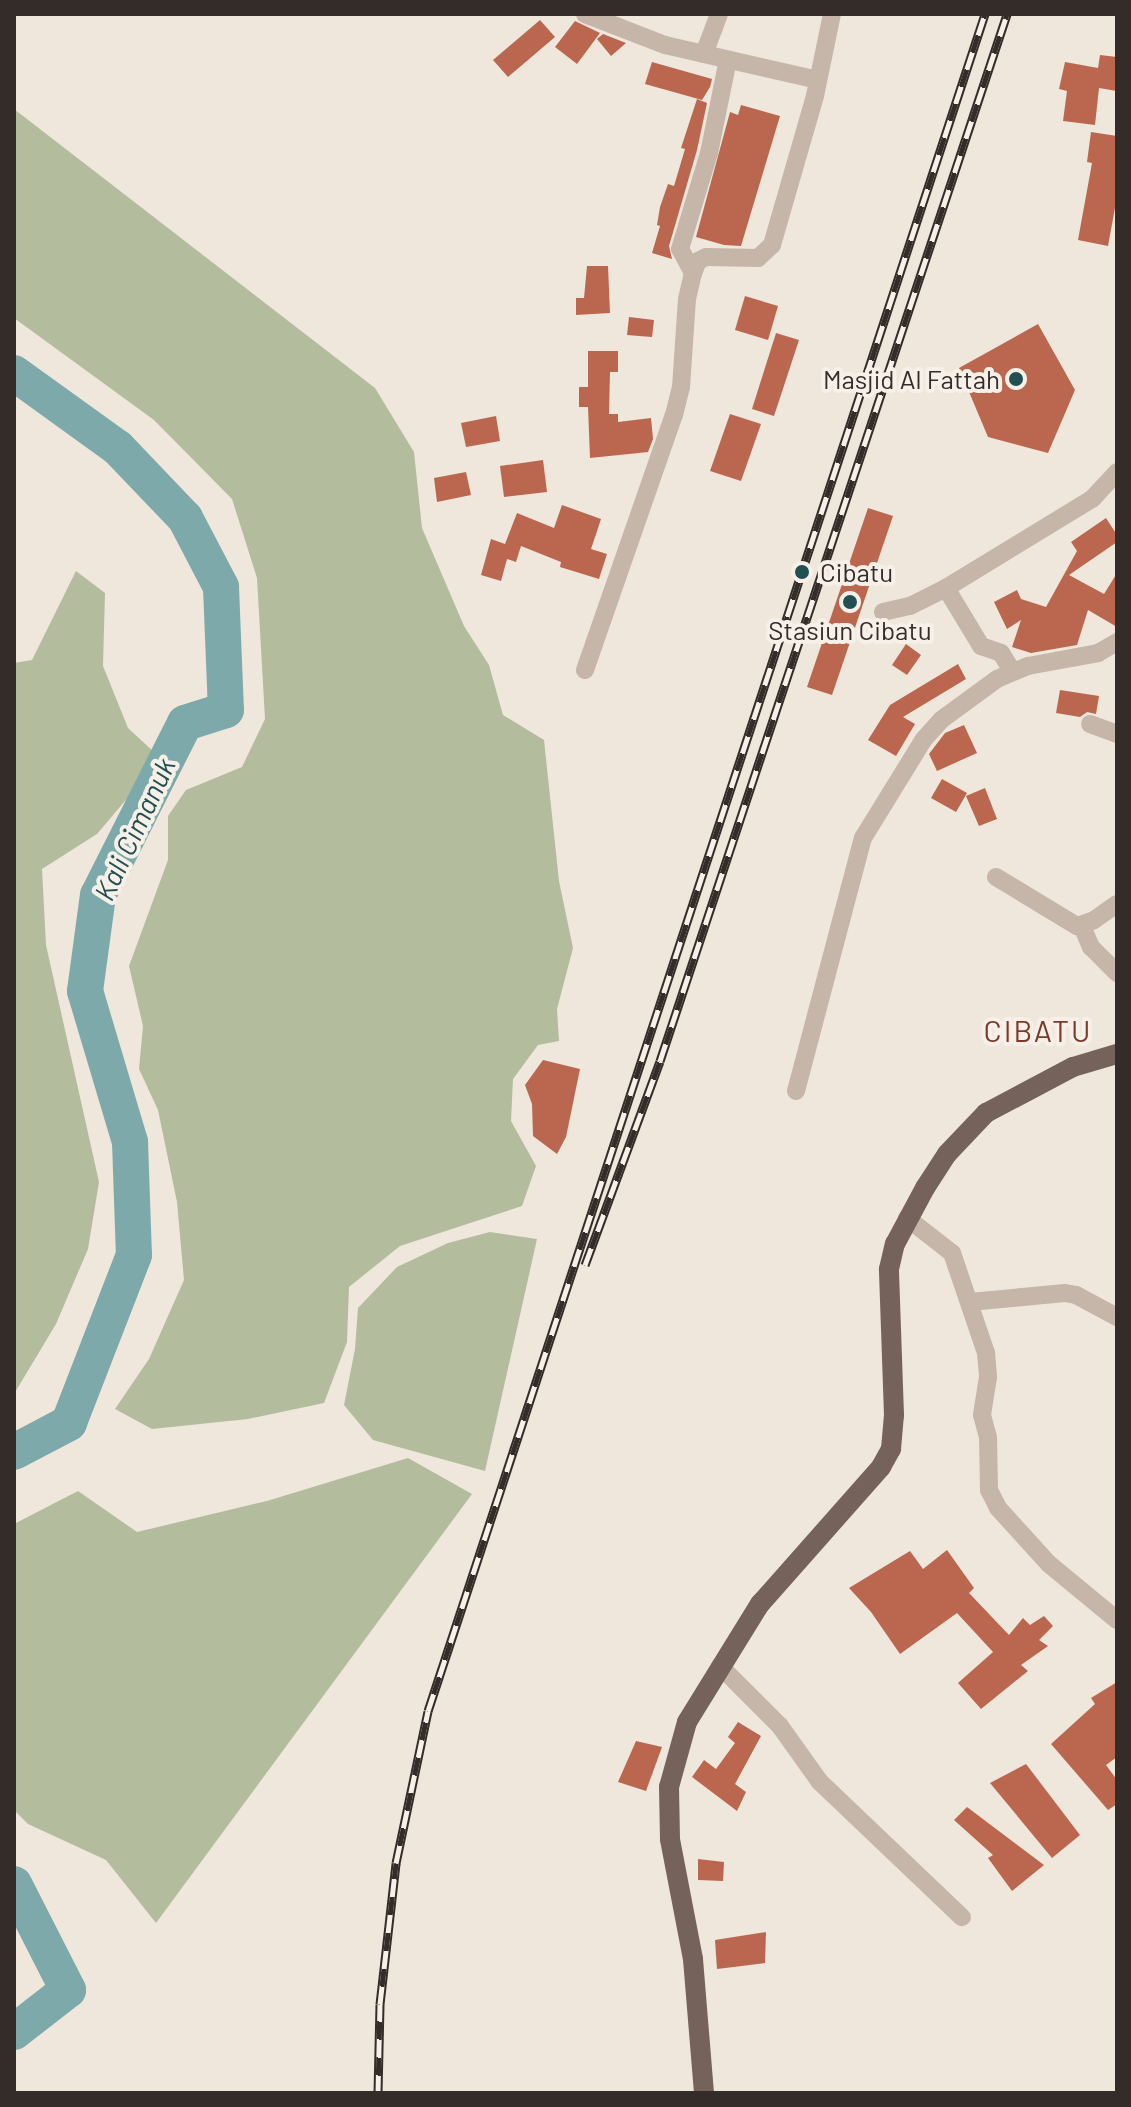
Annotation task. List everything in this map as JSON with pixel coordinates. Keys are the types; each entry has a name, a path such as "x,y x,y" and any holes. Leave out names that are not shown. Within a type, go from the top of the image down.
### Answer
{"main road":[{"path":"704,2093 693,1959 670,1839 669,1787 687,1722 760,1604 881,1467 891,1449 894,1415 889,1269 907,1218 947,1154 986,1113 1073,1067 1117,1054"}],"street":[{"path":"585,14 665,45 818,80"},
{"path":"704,54 719,14"},
{"path":"585,670 674,415 681,387 687,299 693,273 698,261 706,257 758,258 772,245 818,80 832,14"},
{"path":"693,273 680,249 709,153 728,60"},
{"path":"883,612 910,606 946,588 1102,490 1117,472"},
{"path":"1102,490 1117,504"},
{"path":"946,588 981,646 1001,653 1013,672"},
{"path":"796,1091 863,838 924,739 941,720 997,679 1013,672 1098,653 1117,642"},
{"path":"1090,724 1117,734"},
{"path":"996,877 1069,923 1082,926 1117,904"},
{"path":"1082,926 1091,947 1117,973"},
{"path":"907,1218 952,1253 970,1302 988,1366 982,1404 992,1498 1005,1518 1049,1564 1117,1620"},
{"path":"970,1302 1065,1293 1076,1295 1117,1317"},
{"path":"720,1666 780,1726 820,1782 962,1917"}],"green space":[{"path":"14,109 375,388 414,452 422,528 464,626 489,665 503,715 544,740 559,881 573,948 557,1009 559,1041 538,1045 513,1079 511,1121 536,1166 522,1206 400,1246 349,1287 347,1342 324,1403 248,1419 152,1429 115,1409 149,1359 184,1280 177,1202 158,1110 139,1069 143,1026 129,966 168,860 168,816 186,790 242,767 265,719 257,578 232,499 154,420 14,318"},
{"path":"76,571 105,593 103,666 128,728 169,766 130,795 97,834 42,869 46,945 99,1182 88,1249 56,1324 14,1394 14,663 32,660"},
{"path":"490,1232 537,1239 485,1471 373,1440 344,1405 355,1349 358,1308 397,1267 448,1243"},
{"path":"408,1458 472,1494 156,1923 106,1860 28,1824 14,1810 14,1524 78,1491 137,1532 267,1501"}],"building":[{"path":"540,20 555,37 508,77 493,60"},
{"path":"575,21 600,33 577,64 555,47"},
{"path":"603,34 626,43 611,56 597,39"},
{"path":"1100,55 1117,57 1117,91 1099,88 1095,125 1063,121 1067,91 1059,89 1065,62 1098,68"},
{"path":"652,62 712,79 710,87 702,100 645,84"},
{"path":"697,99 707,103 697,150 669,246 672,259 652,253 660,226 657,225 660,207 668,184 674,186 685,149 681,148"},
{"path":"741,105 780,116 741,246 724,245 696,237 730,112 738,115"},
{"path":"1091,132 1117,136 1117,197 1108,246 1078,240 1092,163 1087,162"},
{"path":"587,266 608,266 610,313 576,315 576,298 584,298"},
{"path":"745,296 778,306 768,340 735,330"},
{"path":"629,317 654,320 652,337 627,335"},
{"name":"Masjid Al Fattah","path":"1038,324 1075,390 1048,453 988,437 959,368"},
{"path":"776,333 799,340 774,416 752,409"},
{"path":"588,351 618,351 618,372 610,372 609,414 618,414 618,422 651,418 653,439 648,452 590,458 588,407 579,407 579,387 588,387"},
{"path":"730,414 761,424 741,481 710,471"},
{"path":"496,416 500,441 466,447 461,423"},
{"path":"543,460 547,492 504,497 500,466"},
{"path":"466,472 471,495 437,502 434,478"},
{"path":"562,505 601,519 591,549 607,554 599,579 560,567 561,562 521,546 516,562 507,559 501,581 481,575 491,539 505,544 517,513 554,528"},
{"name":"Stasiun Cibatu","path":"868,508 893,516 832,695 807,687"},
{"path":"1106,518 1117,535 1117,542 1069,575 1104,594 1117,573 1117,627 1088,610 1077,645 1031,653 1012,647 1021,620 1007,629 994,602 1017,590 1021,599 1046,607 1077,551 1071,542"},
{"path":"906,644 921,655 907,675 892,665"},
{"path":"958,664 966,679 903,717 915,724 896,756 868,740 890,705"},
{"path":"1060,690 1099,696 1096,714 1087,712 1080,717 1056,713"},
{"path":"964,725 977,753 937,771 929,754 945,733"},
{"path":"942,779 967,793 956,812 931,798"},
{"path":"985,788 997,819 979,826 966,796"},
{"path":"543,1060 580,1069 566,1137 557,1154 533,1136 532,1104 525,1085"},
{"path":"947,1550 974,1588 969,1593 1009,1635 1023,1618 1030,1625 1044,1616 1053,1626 1039,1640 1048,1646 1021,1665 1028,1671 981,1709 958,1683 993,1652 957,1613 900,1654 871,1612 849,1588 910,1551 923,1569"},
{"path":"1117,1682 1117,1757 1106,1765 1117,1780 1117,1804 1108,1810 1051,1744 1095,1704 1091,1698"},
{"path":"738,1722 761,1736 735,1784 746,1792 737,1811 692,1777 704,1760 716,1769 735,1743 728,1737"},
{"path":"636,1741 662,1747 646,1791 618,1782"},
{"path":"1026,1764 1080,1835 1052,1858 990,1783"},
{"path":"967,1807 1044,1865 1012,1891 988,1858 993,1855 954,1820"},
{"path":"698,1859 724,1862 723,1881 698,1880"},
{"path":"766,1932 765,1963 717,1969 715,1940"}],"waterway":[{"name":"Kali Cimanuk","path":"14,373 118,448 185,518 221,587 226,710 185,723 98,895 85,991 130,1142 134,1255 69,1423 14,1452"},
{"name":"Kali Cimanuk","path":"14,1884 68,1990 14,2032"}],"railway":[{"path":"378,2093 380,2004 396,1863 428,1711 985,14"},
{"path":"585,1265 660,1061 1007,14"}],"place":[{"name":"Masjid Al Fattah","path":"1016,379"},
{"name":"Cibatu","path":"802,572"},
{"name":"Stasiun Cibatu","path":"850,602"}],"district":[{"name":"CIBATU","path":"1038,1030"}]}
